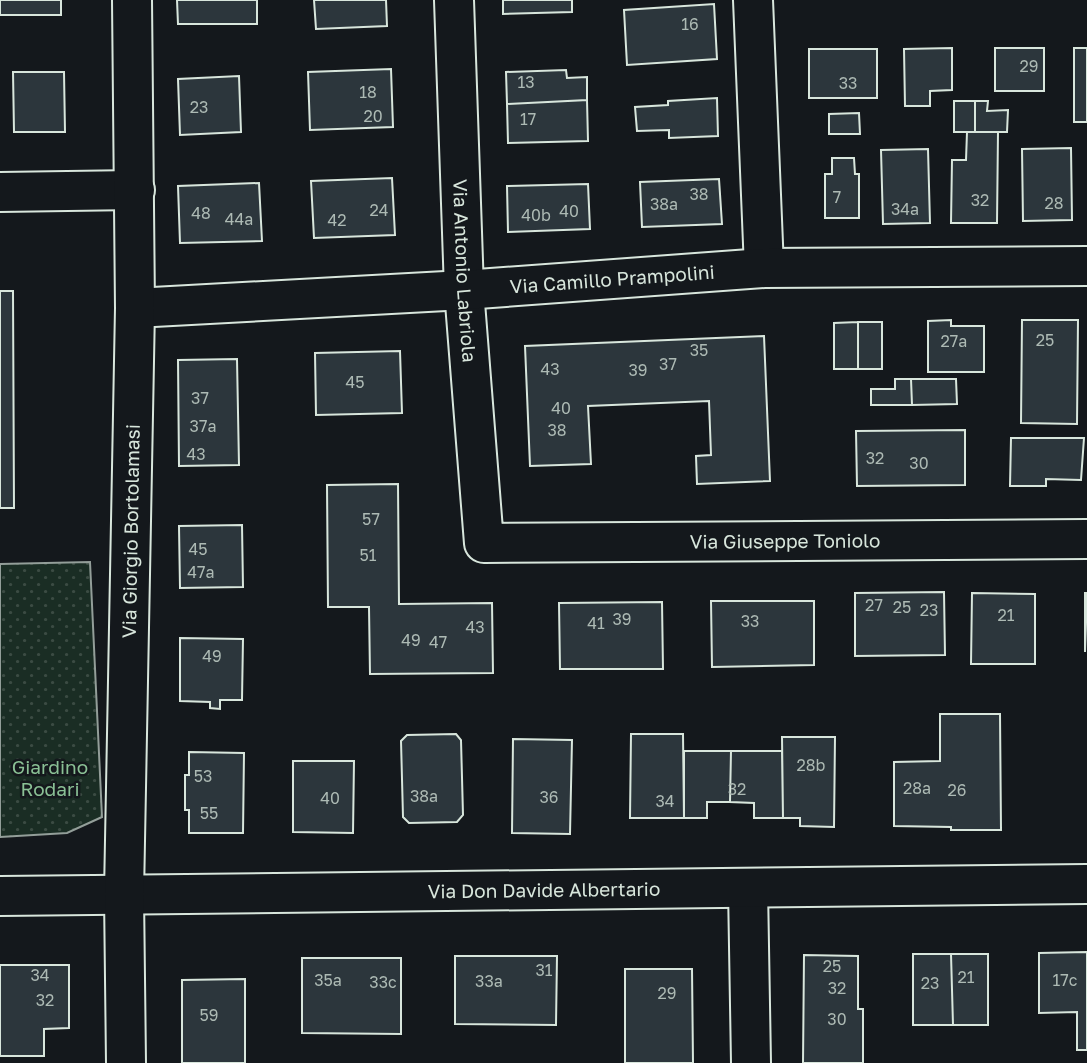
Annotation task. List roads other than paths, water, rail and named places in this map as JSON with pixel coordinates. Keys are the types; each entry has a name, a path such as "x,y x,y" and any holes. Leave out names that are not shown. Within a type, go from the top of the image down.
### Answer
{"street":[{"name":"Via Giorgio Bortolamasi","path":"126,1063 124,894 135,307 132,0"},
{"name":"Via Antonio Labriola","path":"454,0 464,290 484,543"},
{"path":"753,0 764,268"},
{"path":"0,192 135,190"},
{"name":"Via Camillo Prampolini","path":"135,307 464,290 764,268 1087,267"},
{"name":"Via Giuseppe Toniolo","path":"484,543 1087,539"},
{"name":"Via Don Davide Albertario","path":"0,896 1087,884"},
{"path":"748,888 751,1063"}],"park label":[{"name":"Giardino Rodari","path":"50,778"}]}
